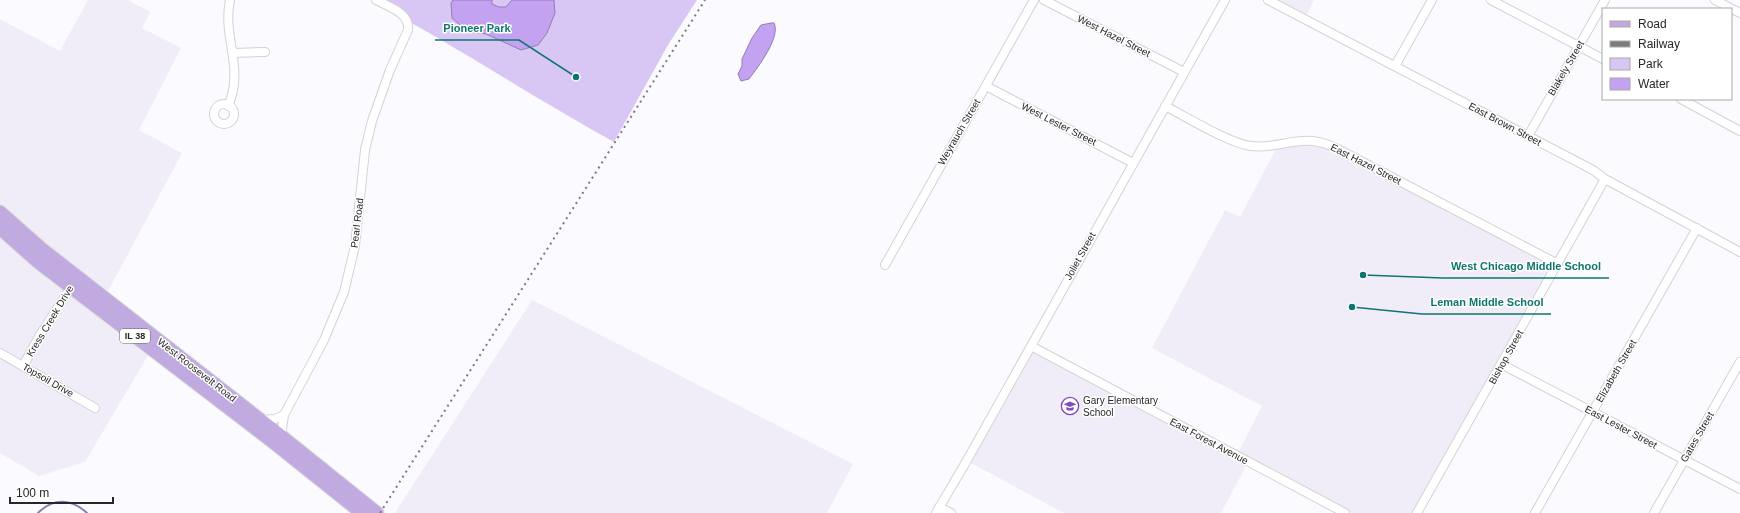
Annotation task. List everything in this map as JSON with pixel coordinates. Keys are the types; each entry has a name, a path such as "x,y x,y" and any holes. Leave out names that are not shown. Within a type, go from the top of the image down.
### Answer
{"main road":[{"name":"West Roosevelt Road","path":"0,212 74,282 362,513"},
{"name":"West Roosevelt Road","path":"0,228 37,261 74,282 282,436 377,513"}],"street":[{"path":"228,106 236,78 228,19 230,0"},
{"name":"Pearl Road","path":"282,436 284,415 322,343 342,297 350,272 365,150 370,128 390,70 408,30 408,23 399,12 376,0"},
{"name":"Weyrauch Street","path":"885,264 1034,0"},
{"name":"West Hazel Street","path":"1044,0 1184,72"},
{"name":"Joliet Street","path":"937,510 1031,346 1225,0"},
{"name":"East Brown Street","path":"1268,0 1593,170 1605,180 1740,252"},
{"path":"1394,66 1432,0"},
{"path":"1491,0 1602,58"},
{"name":"Blakely Street","path":"1528,136 1605,0"},
{"path":"1715,0 1730,8"},
{"path":"232,53 265,52"},
{"name":"West Lester Street","path":"986,86 1133,163"},
{"path":"1683,100 1740,131"},
{"name":"East Hazel Street","path":"1165,106 1231,140 1248,146 1273,147 1301,141 1312,141 1329,145 1558,264"},
{"name":"Bishop Street","path":"1417,513 1605,180"},
{"name":"Elizabeth Street","path":"1535,513 1697,228"},
{"name":"Kress Creek Drive","path":"23,366 40,335 74,282"},
{"name":"East Forest Avenue","path":"1031,346 1345,513"},
{"name":"Topsoil Drive","path":"0,353 95,408"},
{"name":"Gates Street","path":"1654,513 1740,362"},
{"name":"East Lester Street","path":"1502,364 1740,489"},
{"path":"260,420 275,419 284,415"},
{"path":"937,510 951,513"}],"shaded area":[{"path":"88,0 128,0 150,12 142,28 181,48 139,130 182,153 106,295 29,234 0,206 0,19 60,51"},
{"path":"1261,0 1314,0 1303,22"},
{"path":"1302,144 1319,145 1338,152 1553,266 1413,513 1352,513 1238,453 1262,406 1152,348 1225,210 1240,217 1276,149"},
{"path":"0,231 150,352 85,462 39,476 0,453"},
{"path":"532,300 853,464 827,513 395,513"},
{"name":"Gary Elementary School","path":"1032,349 1247,464 1221,513 1064,513 971,463"}],"green space":[{"path":"370,0 697,0 668,45 614,142 432,34"}],"water":[{"path":"453,0 492,0 492,4 499,7 506,7 512,0 554,0 555,13 547,33 538,45 521,50 486,34 471,32 460,25 452,18 451,3"},
{"path":"774,23 775,29 772,44 768,52 749,79 741,81 738,74 742,66 742,59 752,38 761,25"}],"waterway":[{"path":"38,513 50,504 57,502 75,505 87,513"}],"railway":[{"path":"380,513 705,0"}],"place":[{"name":"Pioneer Park","path":"576,77"},
{"name":"West Chicago Middle School","path":"1363,275"},
{"name":"Leman Middle School","path":"1352,307"},
{"name":"Gary Elementary School","path":"1070,406"}]}
